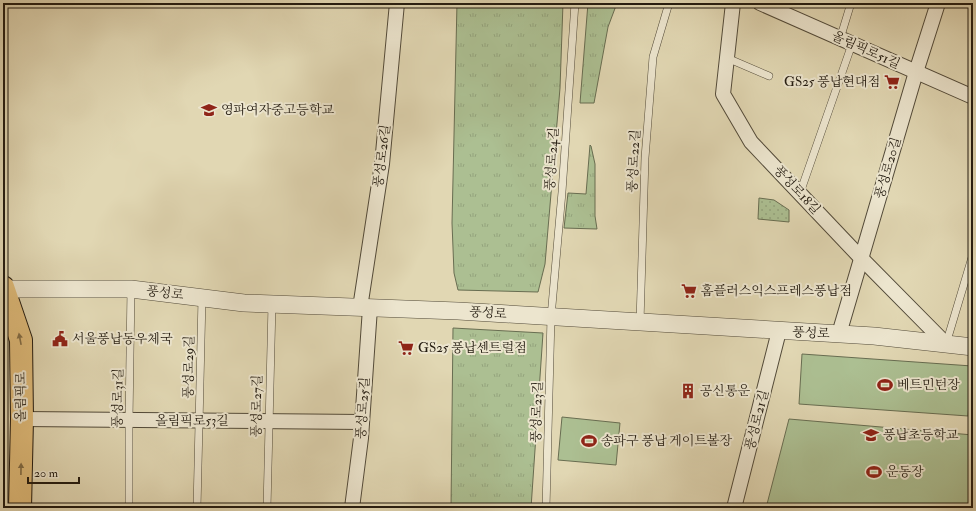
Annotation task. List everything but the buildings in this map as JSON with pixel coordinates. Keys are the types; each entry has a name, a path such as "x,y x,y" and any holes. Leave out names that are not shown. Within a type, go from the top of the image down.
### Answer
{"main road":[{"name":"올림픽로","path":"3,289 21,340 22,419 20,508"}],"street":[{"name":"풍성로26길","path":"365,308 382,164 397,3"},
{"name":"풍성로18길","path":"733,3 723,94 751,142 861,258 946,344"},
{"name":"올림픽로51길","path":"760,3 973,97"},
{"name":"풍성로20길","path":"839,334 916,72 938,3"},
{"name":"풍성로","path":"3,289 131,289 244,303 458,311 874,336 973,347"},
{"name":"풍성로25길","path":"352,508 362,422 365,308"},
{"name":"풍성로21길","path":"734,508 779,331"},
{"name":"올림픽로53길","path":"22,419 362,422"}],"lane":[{"name":"풍성로24길","path":"551,317 562,192 575,3"},
{"name":"풍성로22길","path":"640,323 645,158 652,65 669,3"},
{"path":"800,193 846,41 851,3"},
{"path":"727,58 769,76"},
{"path":"946,344 973,254"},
{"name":"풍성로31길","path":"129,508 131,289"},
{"name":"풍성로29길","path":"197,508 202,298"},
{"name":"풍성로27길","path":"267,508 272,304"},
{"name":"풍성로23길","path":"546,508 551,317"}],"green space":[{"path":"457,3 563,3 560,88 545,264 538,292 458,290 454,273 452,223"},
{"path":"588,3 617,3 608,27 594,103 580,103"},
{"path":"590,145 595,164 595,216 597,229 564,228 568,193 586,194"},
{"path":"759,198 774,200 789,210 789,222 758,219"},
{"path":"453,328 543,333 531,508 451,508"},
{"name":"베트민턴장","path":"802,354 972,366 968,416 799,404"},
{"name":"송파구 풍납 게이트볼장","path":"562,417 620,423 616,465 558,460"},
{"name":"운동장","path":"789,419 973,435 973,508 766,508"}],"place":[{"name":"GS25 풍납현대점","path":"892,82"},
{"name":"영파여자중고등학교","path":"209,110"},
{"name":"홈플러스익스프레스풍납점","path":"689,291"},
{"name":"서울풍납동우체국","path":"60,339"},
{"name":"GS25 풍납센트럴점","path":"406,348"},
{"name":"베트민턴장","path":"885,385"},
{"name":"공신통운","path":"688,391"},
{"name":"풍납초등학교","path":"871,435"},
{"name":"송파구 풍납 게이트볼장","path":"589,441"},
{"name":"운동장","path":"874,472"}]}
